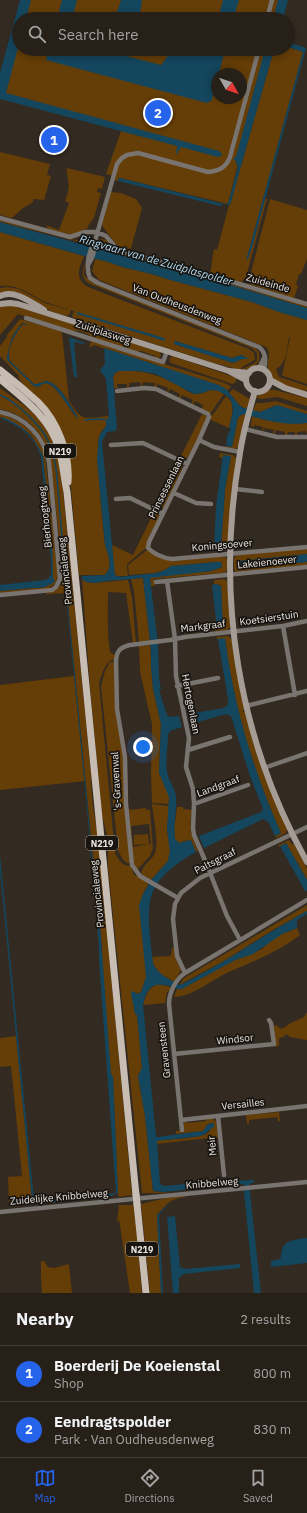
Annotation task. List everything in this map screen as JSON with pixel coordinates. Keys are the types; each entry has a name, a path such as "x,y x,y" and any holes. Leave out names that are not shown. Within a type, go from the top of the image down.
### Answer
{"main road":[{"name":"Provincialeweg","path":"0,370 38,403 57,428 68,464 67,492"},
{"name":"Provincialeweg","path":"0,379 36,411 51,430 59,448 67,492 146,1293"}],"street":[{"path":"269,12 272,0"},
{"name":"Van Oudheusdenweg","path":"257,56 230,157 225,165 218,170 208,172 138,153 127,155 120,160 115,168 90,258 88,272 90,278 98,283 251,343 262,349 266,362 262,369"},
{"path":"0,218 70,237 85,232 97,232"},
{"name":"Zuideinde","path":"97,232 106,236 118,250 307,304"},
{"name":"Zuidplasweg","path":"0,296 8,294 17,296 50,314"},
{"name":"Zuidplasweg","path":"0,304 10,303 50,314 229,371 246,380"},
{"name":"Zuidplasweg","path":"26,318 163,362 167,351"},
{"path":"253,369 262,369 268,374 269,384 262,391 255,391 249,387 246,380 249,373 253,369"},
{"name":"Zuidplasweg","path":"229,371 249,373"},
{"path":"269,384 307,395"},
{"name":"Prinsessenlaan","path":"117,391 144,388 156,390 208,414 209,417 174,493 149,542"},
{"path":"255,391 240,452 234,489 229,554 233,632 246,706 264,768 292,833 307,862"},
{"name":"Bierhoogtweg","path":"0,412 18,418 29,426 39,437 46,451 49,462 60,579 56,587 52,590 0,596"},
{"path":"245,429 277,437 307,437"},
{"path":"199,440 216,448 240,452"},
{"path":"110,445 143,443 187,464"},
{"path":"234,489 262,492"},
{"path":"174,493 196,503 211,504"},
{"path":"116,499 130,498 163,514"},
{"name":"Koningsoever","path":"149,542 148,548 151,551 166,558 172,559 307,547"},
{"name":"Lakeienoever","path":"156,582 307,567"},
{"name":"Hertogenlaan","path":"167,581 175,639 177,686 189,738 186,767 193,789 194,834 227,916 240,940"},
{"name":"Koetsierstuin","path":"233,632 283,626 307,621"},
{"path":"283,626 295,695"},
{"name":"Markgraaf","path":"175,639 233,632"},
{"name":"'s-Gravenwal","path":"175,639 124,646 117,652 116,660 117,709 125,757 126,804 132,865 137,873 178,898"},
{"path":"177,686 218,678"},
{"path":"246,706 307,691"},
{"path":"188,750 230,737"},
{"path":"264,768 307,753"},
{"name":"Landgraaf","path":"194,804 248,785"},
{"name":"Paltsgraaf","path":"185,972 177,956 173,919 174,909 178,898 191,884 210,873 307,827"},
{"name":"Gravensteen","path":"182,1130 169,1004 169,998 176,981 185,972 307,900"},
{"name":"Windsor","path":"174,1054 274,1044 271,1023 269,1020"},
{"name":"Versailles","path":"181,1120 307,1106"},
{"name":"Meir","path":"218,1116 224,1175"},
{"name":"Knibbelweg","path":"119,1200 307,1182"},
{"name":"Zuidelijke Knibbelweg","path":"0,1212 119,1200"}],"shaded area":[{"path":"27,0 280,0 276,12 24,12"},
{"path":"295,49 303,52 248,254 247,260 253,244 265,198 267,199 246,277 241,282 221,277 222,274 217,272 216,275 210,274 214,249 217,250 272,56 295,56"},
{"path":"12,55 12,56 264,56 228,204 120,178 118,181 114,180 115,176 106,174 122,128 1,95"},
{"path":"0,152 50,164 47,175 51,176 44,200 34,199 32,203 23,208 12,218 0,215"},
{"path":"67,168 105,177 102,189 98,188 97,192 101,193 94,218 88,228 72,235 48,229 46,225 59,230 69,203 65,201 69,186"},
{"path":"111,192 121,193 136,199 142,208 130,252 119,248 102,224"},
{"path":"270,199 307,210 307,259 301,274 299,274 296,284 298,286 294,298 249,284"},
{"path":"0,220 69,239 78,240 82,238 83,235 88,234 88,244 0,222"},
{"path":"0,232 84,256 79,269 79,277 88,287 249,349 254,353 255,359 243,366 240,370 214,363 74,318 72,316 74,311 71,310 69,315 65,316 51,311 19,295 6,292 0,293 0,288 7,287 19,289 45,303 69,310 48,303 20,289 14,287 0,286","holes":["175,341 232,358 241,355 249,359 242,359 233,363 174,344"]},
{"path":"103,239 108,241 108,246 119,253 307,306 307,308 224,283 97,248 99,240"},
{"path":"95,259 252,302 307,320 307,384 282,375 289,337 284,360 280,367 276,369 279,377 307,386 307,390 305,392 281,384 271,376 268,371 269,353 266,347 99,280 92,271"},
{"path":"85,263 84,275 91,282 253,346 259,352 259,361 255,366 244,370 244,368 257,361 257,353 252,348 88,283 83,274"},
{"path":"12,305 160,352 161,356 157,359 155,356 141,351 135,352 93,338 82,332 70,331 18,314 0,335 0,307"},
{"path":"20,319 60,331 62,333 69,400 73,407 81,416 89,418 109,416 106,426 101,432 98,441 100,496 105,545 108,551 110,568 105,575 79,575 66,447 18,377 19,376 0,356 0,346","holes":["22,323 28,325 23,324 14,336 9,352 10,361 34,384 46,381 56,386 65,396 78,417 74,415 53,387 44,383 38,387 34,386 7,360 12,337"]},
{"path":"91,341 222,382 231,387 227,391 218,385 94,345 89,348"},
{"path":"172,356 237,378 235,383 232,384 171,363 169,360"},
{"path":"119,371 135,371 155,375 195,394 216,390 224,394 210,414 202,409 203,405 195,401 193,405 191,404 193,400 182,395 181,398 179,398 180,394 170,389 167,392 168,388 157,384 156,387 154,387 155,383 143,382 141,386 140,382 129,383 129,387 127,387 127,384 117,384 118,388 114,388 113,377 115,373"},
{"path":"0,388 23,404 44,423 54,442 61,469 91,773 92,801 97,828 132,1195 119,1197 118,1193 113,1078 111,1074 102,971 102,946 68,604 66,593 46,595 47,593 58,588 63,577 51,462 45,443 34,428 19,416 0,409"},
{"path":"233,389 250,399 247,409 239,404 229,393"},
{"path":"268,390 275,390 307,398 307,406 277,397 262,399 256,398 259,394"},
{"path":"226,396 232,407 229,428 211,420 211,416"},
{"path":"276,401 307,411 307,414 274,406 260,412 253,411 256,403"},
{"path":"0,414 15,420 28,429 42,447 45,455 58,577 55,584 49,588 0,594 0,591 45,587 53,579 52,545 43,456 31,435 21,427 0,417"},
{"path":"202,414 206,416 207,419 188,457 183,460 180,458"},
{"path":"246,414 238,447 235,449 225,447 232,447 238,418 241,415"},
{"path":"252,416 266,420 293,424 307,423 307,435 306,431 297,432 297,435 295,435 295,432 288,432 287,435 285,435 285,432 276,430 275,434 273,433 274,430 264,428 262,431 263,427 254,425 254,427 251,426"},
{"path":"220,453 233,455 237,459 231,500 228,545 223,550 214,551 214,548 221,547 225,489 231,457 224,455 223,458 219,457"},
{"path":"178,462 182,465 182,469 164,507 159,509 156,508"},
{"path":"154,512 158,514 159,517 147,541 146,548 127,564 128,576 116,576 114,573 112,545 133,555"},
{"path":"307,548 307,554 238,561 240,569 307,562 307,565 236,572 234,569 234,558 237,555"},
{"path":"147,550 163,559 172,561 224,556 227,559 227,569 225,573 154,579 155,586 151,586 150,577 211,571 222,567 221,562 217,562 171,566 156,573 129,575 128,565"},
{"path":"143,578 150,641 139,642 134,591 131,579"},
{"path":"82,579 86,582 128,580 132,597 136,643 133,643 126,593 108,592 109,644 110,652 115,655 115,659 106,665 99,683 115,853 123,864 131,866 134,875 149,883 143,894 146,977 141,992 138,994 135,992 135,1014 137,1015 142,1068 138,1076 145,1116 153,1191 169,1193 142,1193 108,867 108,839 102,815"},
{"path":"224,579 227,581 230,627 227,630 215,631 214,624 216,624 217,629 223,628 221,586 214,584 214,580"},
{"path":"228,636 232,640 245,710 243,710 243,712 245,712 260,763 287,829 286,833 276,838 275,836 281,833 253,762 239,714 225,639 217,639 217,637"},
{"path":"150,645 153,689 161,724 159,773 167,789 169,804 152,803 152,724 140,672 139,646"},
{"path":"110,662 114,662 124,758 130,863 123,860 118,850 101,686 105,671"},
{"path":"74,676 85,781 0,790 0,685"},
{"path":"152,804 169,806 167,830 170,851 168,861 151,880 141,874 143,868 154,856 156,848"},
{"path":"129,807 130,810 145,808 150,810 153,848 150,856 137,870 133,865 130,835 132,835 133,847 148,844 134,845 134,835 148,834 149,844 151,844 149,824 131,826 132,833 130,834"},
{"path":"177,807 192,810 191,827 192,836 198,851 196,852 190,840 179,843 175,839 174,829"},
{"path":"289,840 292,844 294,844 307,868 307,880 286,843 279,847 278,845"},
{"path":"307,905 307,911 273,930 224,961 179,985 184,978"},
{"path":"297,928 300,935 275,951 224,974 189,994 174,997 177,989 180,989 239,958 262,949 271,940"},
{"path":"172,948 174,948 176,959 181,970 174,982 162,975 157,970 152,957 171,956"},
{"path":"158,984 171,987 167,992 166,1003 143,1005 148,992 152,987"},
{"path":"307,1012 307,1040 290,1037 286,1034 284,1037 279,1038 279,1046 275,1047 273,1026 276,1025 281,1029 303,1017"},
{"path":"16,1036 32,1200 12,1204 9,1201 8,1177 22,1176 11,1066 0,1067 0,1038"},
{"path":"279,1112 280,1121 278,1121 277,1117 249,1120 249,1124 247,1124 246,1115"},
{"path":"206,1119 213,1119 216,1121 218,1137 156,1144 159,1140 200,1136 209,1132 212,1123 208,1124 203,1131 176,1134 176,1131 184,1130 184,1121 187,1123 206,1121"},
{"path":"186,1197 169,1202 157,1215 161,1293 150,1293 141,1204 166,1198"},
{"path":"119,1205 134,1205 142,1293 130,1293 119,1219 117,1222"},
{"path":"41,1261 44,1261 48,1267 54,1268 69,1264 72,1293 42,1293"}],"water":[{"path":"20,0 31,0 28,12 17,12"},
{"path":"62,0 77,0 74,12 59,12"},
{"path":"121,0 142,0 140,12 117,12"},
{"path":"223,0 239,0 235,12 220,12"},
{"path":"278,0 288,0 285,12 275,12"},
{"path":"12,29 12,56 16,56 6,93 219,151 222,154 218,157 181,147 176,155 177,146 0,99 0,73"},
{"path":"295,44 306,48 253,244 246,261 303,52 295,49"},
{"path":"47,56 126,56 161,65 168,56 223,56 220,68 211,68 211,101 207,103 46,60"},
{"path":"263,56 272,56 230,205 223,204 220,206 118,181 120,178 228,204 238,167 234,160 234,157 236,157"},
{"path":"0,222 224,283 307,308 307,320 252,302 0,232"},
{"path":"77,312 164,338 165,341 77,314"},
{"path":"24,323 28,325 23,324 14,336 9,352 10,361 34,384 46,381 56,386 68,401 78,417 77,418 56,389 50,384 44,383 38,387 34,386 7,360 12,338 20,326"},
{"path":"69,337 85,343 74,342 77,377 74,377"},
{"path":"175,341 232,358 241,355 249,359 242,359 233,363 174,344"},
{"path":"104,348 219,385 226,389 243,408 260,412 277,405 307,414 307,423 299,424 283,423 245,414 241,415 238,418 232,447 226,446 227,436 231,429 229,428 233,411 230,398 219,391 210,390 194,394 156,374 139,371 119,371 115,373 113,377 117,429 115,431 107,432 102,442 115,575 120,577 156,573 171,566 217,562 221,562 222,567 211,571 150,578 158,644 161,690 159,690 167,715 170,717 179,716 182,727 170,731 168,735 167,768 169,779 176,795 174,829 175,839 179,843 191,840 196,852 164,875 156,886 151,898 149,927 153,964 161,974 180,985 212,968 307,911 307,914 297,920 297,928 282,934 253,954 235,960 182,989 164,985 151,987 146,994 143,1005 157,1137 203,1131 208,1124 214,1123 214,1127 201,1136 157,1141 160,1184 165,1186 206,1182 254,1180 254,1182 249,1184 261,1293 254,1293 244,1192 245,1185 164,1192 153,1191 145,1116 138,1076 142,1068 137,1015 135,1014 131,993 132,991 138,994 141,992 146,977 139,905 143,894 152,879 168,861 170,851 167,830 169,797 159,773 161,724 153,689 151,650 143,578 96,583 86,582 82,579 82,576 105,575 110,564 105,545 97,460 99,436 106,426 109,416 106,379 100,370 105,364"},
{"path":"2,417 22,427 32,437 43,456 52,545 53,579 55,582 45,587 0,591 0,585 44,580 48,579 51,575 51,559 41,456 38,449 26,433 15,425 2,419"},
{"path":"223,455 231,456 225,489 221,547 214,548 216,506"},
{"path":"307,554 307,562 238,568 238,561"},
{"path":"216,584 221,586 223,628 217,629 212,585"},
{"path":"67,603 68,604 93,861 92,861"},
{"path":"225,638 239,713 246,738 253,762 281,833 275,836 269,823 263,819 204,848 199,836 261,812 263,809 250,776 231,716 226,714 191,724 188,714 224,708 228,705 218,639"},
{"path":"286,843 307,880 307,891 305,891 280,846"},
{"path":"0,855 34,1200 116,1193 99,961 94,879 96,879 111,1074 113,1077 118,1193 108,1197 26,1205 14,1204 14,1202 32,1200 0,871"},
{"path":"171,1201 159,1215 163,1293 161,1293 157,1215"},
{"path":"175,1216 180,1267 185,1269 240,1264 240,1268 184,1274 179,1278 179,1293 173,1293 167,1217"},
{"path":"307,1238 307,1263 271,1267 271,1261 280,1259 282,1248 285,1244 294,1240"}],"waterway":[{"path":"0,395 13,403 34,421 45,435 51,448 57,478 65,574"},
{"path":"85,420 109,420"}],"place":[{"name":"Eendragtspolder","path":"158,113"},
{"name":"Boerderij De Koeienstal","path":"54,140"}],"water label":[{"name":"Ringvaart van de Zuidplaspolder","path":"156,260"}]}
